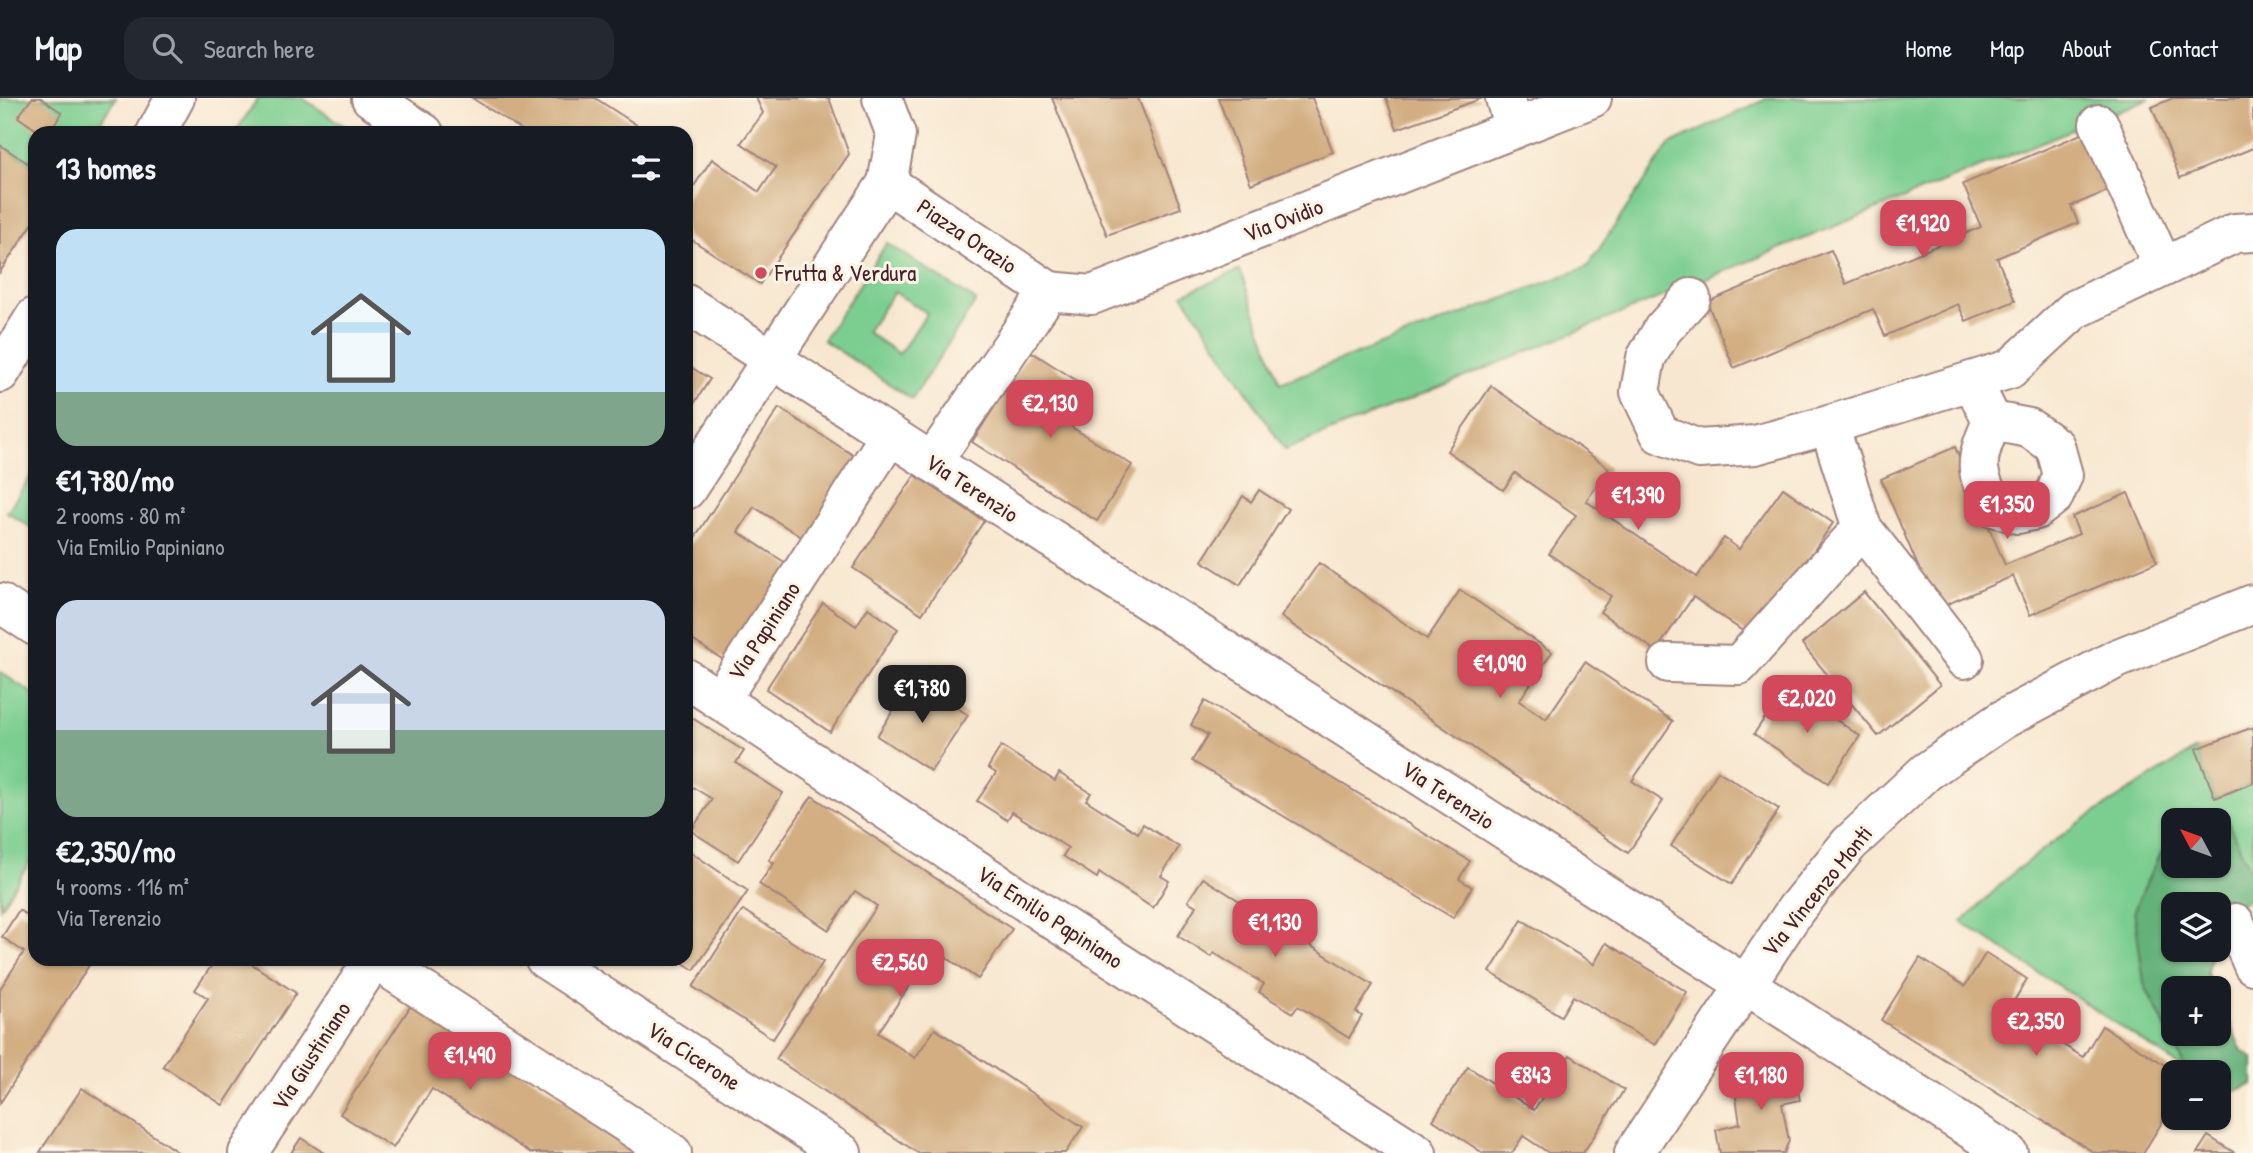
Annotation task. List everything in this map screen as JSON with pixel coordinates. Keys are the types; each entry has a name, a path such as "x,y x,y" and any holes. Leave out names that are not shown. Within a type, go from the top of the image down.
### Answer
{"street":[{"path":"371,98 413,126"},
{"path":"693,479 887,183 896,135 881,98"},
{"name":"Via Ovidio","path":"1049,291 1092,295 1510,113 1592,98"},
{"path":"2099,124 2163,267"},
{"name":"Piazza Orazio","path":"887,183 1049,291"},
{"path":"1691,298 1663,329 1646,358 1640,392 1660,434 1699,449 1755,444 1829,425 2010,369 2074,310 2235,233 2253,232"},
{"path":"932,462 1049,291"},
{"name":"Via Terenzio","path":"693,309 2008,1153"},
{"path":"0,373 28,328"},
{"path":"1972,381 1992,421"},
{"path":"1829,425 1862,528 1964,659"},
{"name":"Via Papiniano","path":"720,699 890,435"},
{"path":"1668,663 1739,665 1862,528"},
{"path":"0,603 28,621"},
{"name":"Via Vincenzo Monti","path":"1634,1153 1797,909 1849,844 1926,772 2003,720 2116,659 2253,604"},
{"name":"Via Emilio Papiniano","path":"693,682 1047,916 1417,1153"},
{"path":"2235,923 2253,965"},
{"name":"Via Giustiniano","path":"248,1153 369,966"},
{"path":"385,966 672,1153"},
{"name":"Via Cicerone","path":"556,966 842,1153"}],"green space":[{"path":"0,98 116,98 98,126 28,126 28,163 0,145"},
{"path":"258,98 302,98 344,126 240,126"},
{"path":"1768,98 2150,98 1285,450 1183,294 1240,270 1280,383 1587,267 1669,145"},
{"path":"887,243 976,301 912,399 823,340","holes":["894,292 927,313 899,354 867,332"]},
{"path":"28,480 28,526 7,512"},
{"path":"0,672 28,690 28,865 0,908"},
{"path":"2196,749 2215,798 2253,783 2253,876 2231,829 2231,808 2161,808 2161,853 2157,859 2144,984 2161,1019 2161,1046 2174,1046 2181,1060 2171,1060 1962,922 2015,871 2074,826"},
{"path":"2231,829 2253,876 2253,898 2231,908 2231,892 2161,892 2161,962 2209,962 2208,976 2161,976 2161,1018 2144,984 2134,910 2161,853 2161,878 2231,878"},
{"path":"2231,1026 2242,1051 2253,1058 2253,1084 2231,1093 2231,1060 2182,1060 2175,1046 2231,1046"}],"building":[{"path":"32,98 41,98 62,113 54,126 31,126 18,117"},
{"path":"472,98 595,98 638,126 516,126"},
{"path":"756,98 829,98 849,154 760,284 693,241 693,188 712,159 759,192 776,167 741,143 763,113"},
{"path":"1052,98 1138,98 1181,208 1107,235"},
{"path":"1218,98 1312,98 1333,152 1251,184"},
{"path":"1386,98 1483,98 1397,129"},
{"path":"2173,98 2253,98 2253,148 2180,178 2152,107"},
{"path":"2093,129 2117,187 2071,206 2078,223 1997,258 2015,301 1966,321 1958,304 1885,336 1873,309 1734,368 1707,302 1831,250 1846,284 1981,227 1963,184"},
{"path":"0,145 28,163 28,230 0,272"},
{"path":"1030,351 1079,382 1057,418 1132,465 1097,521 972,442"},
{"path":"693,368 710,379 693,405"},
{"path":"1491,386 1609,468 1586,501 1697,577 1724,538 1739,549 1783,488 1833,523 1753,638 1693,597 1656,651 1600,612 1611,596 1549,554 1576,515 1515,473 1503,490 1447,451"},
{"path":"779,408 861,460 808,541 754,507 738,532 792,567 730,664 693,640 693,540"},
{"path":"1955,447 2005,565 2079,534 2072,517 2128,493 2157,562 2030,615 2013,576 1936,609 1881,479"},
{"path":"915,475 984,521 922,614 853,568"},
{"path":"1259,490 1288,509 1240,585 1202,561 1243,496 1251,502"},
{"path":"1319,563 1427,639 1460,590 1552,652 1519,701 1546,719 1585,662 1673,721 1632,781 1663,801 1628,853 1281,617"},
{"path":"1864,592 1940,685 1878,736 1802,644"},
{"path":"823,603 856,626 868,608 898,629 830,732 766,689"},
{"path":"913,679 968,715 931,771 877,736"},
{"path":"1786,686 1860,736 1828,783 1754,734"},
{"path":"1205,701 1470,861 1459,879 1472,887 1453,918 1192,761 1208,735 1191,725"},
{"path":"693,718 744,751 736,763 783,793 738,861 693,832 693,828 712,799 693,787"},
{"path":"2253,727 2253,783 2215,798 2196,749"},
{"path":"1001,746 1055,781 1059,773 1091,793 1086,800 1138,833 1143,824 1179,847 1161,876 1169,881 1153,908 1099,873 1097,878 1063,856 1068,848 1012,812 1007,820 977,801 996,773 988,768"},
{"path":"1718,771 1779,809 1732,884 1671,846"},
{"path":"812,796 1012,929 978,979 934,949 878,1033 915,1058 935,1029 1083,1127 1065,1153 918,1153 776,1059 877,906 855,891 829,930 759,884 774,863 769,860"},
{"path":"693,854 748,891 694,970 688,966 693,966"},
{"path":"1203,878 1373,985 1356,1012 1362,1016 1349,1038 1298,1006 1293,1013 1259,992 1264,984 1214,953 1211,957 1178,936 1196,906 1188,901"},
{"path":"19,910 28,916 28,966 88,966 0,1103 0,989 24,952 2,937"},
{"path":"743,910 823,962 773,1039 693,987"},
{"path":"1522,920 1594,964 1606,943 1687,992 1655,1045 1573,996 1561,1016 1490,972"},
{"path":"1986,953 2027,979 2008,1011 2083,1057 2102,1026 2161,1062 2161,1124 2143,1153 2095,1153 1881,1020 1920,958 1965,986"},
{"path":"211,966 255,966 296,993 223,1105 163,1066 208,998 195,990"},
{"path":"414,1001 647,1153 531,1153 432,1089 393,1148 340,1114"},
{"path":"1570,1055 1624,1090 1583,1153 1549,1153 1523,1136 1512,1153 1483,1153 1433,1120 1468,1067 1534,1110"},
{"path":"1792,1062 1800,1100 1782,1104 1789,1141 1784,1153 1720,1153 1716,1130 1740,1124 1735,1090 1749,1069"},
{"path":"82,1088 179,1153 40,1152"},
{"path":"2208,1136 2235,1153 2197,1153"},
{"path":"301,1138 324,1153 291,1153"}],"place":[{"name":"Frutta & Verdura","path":"761,273"}]}
